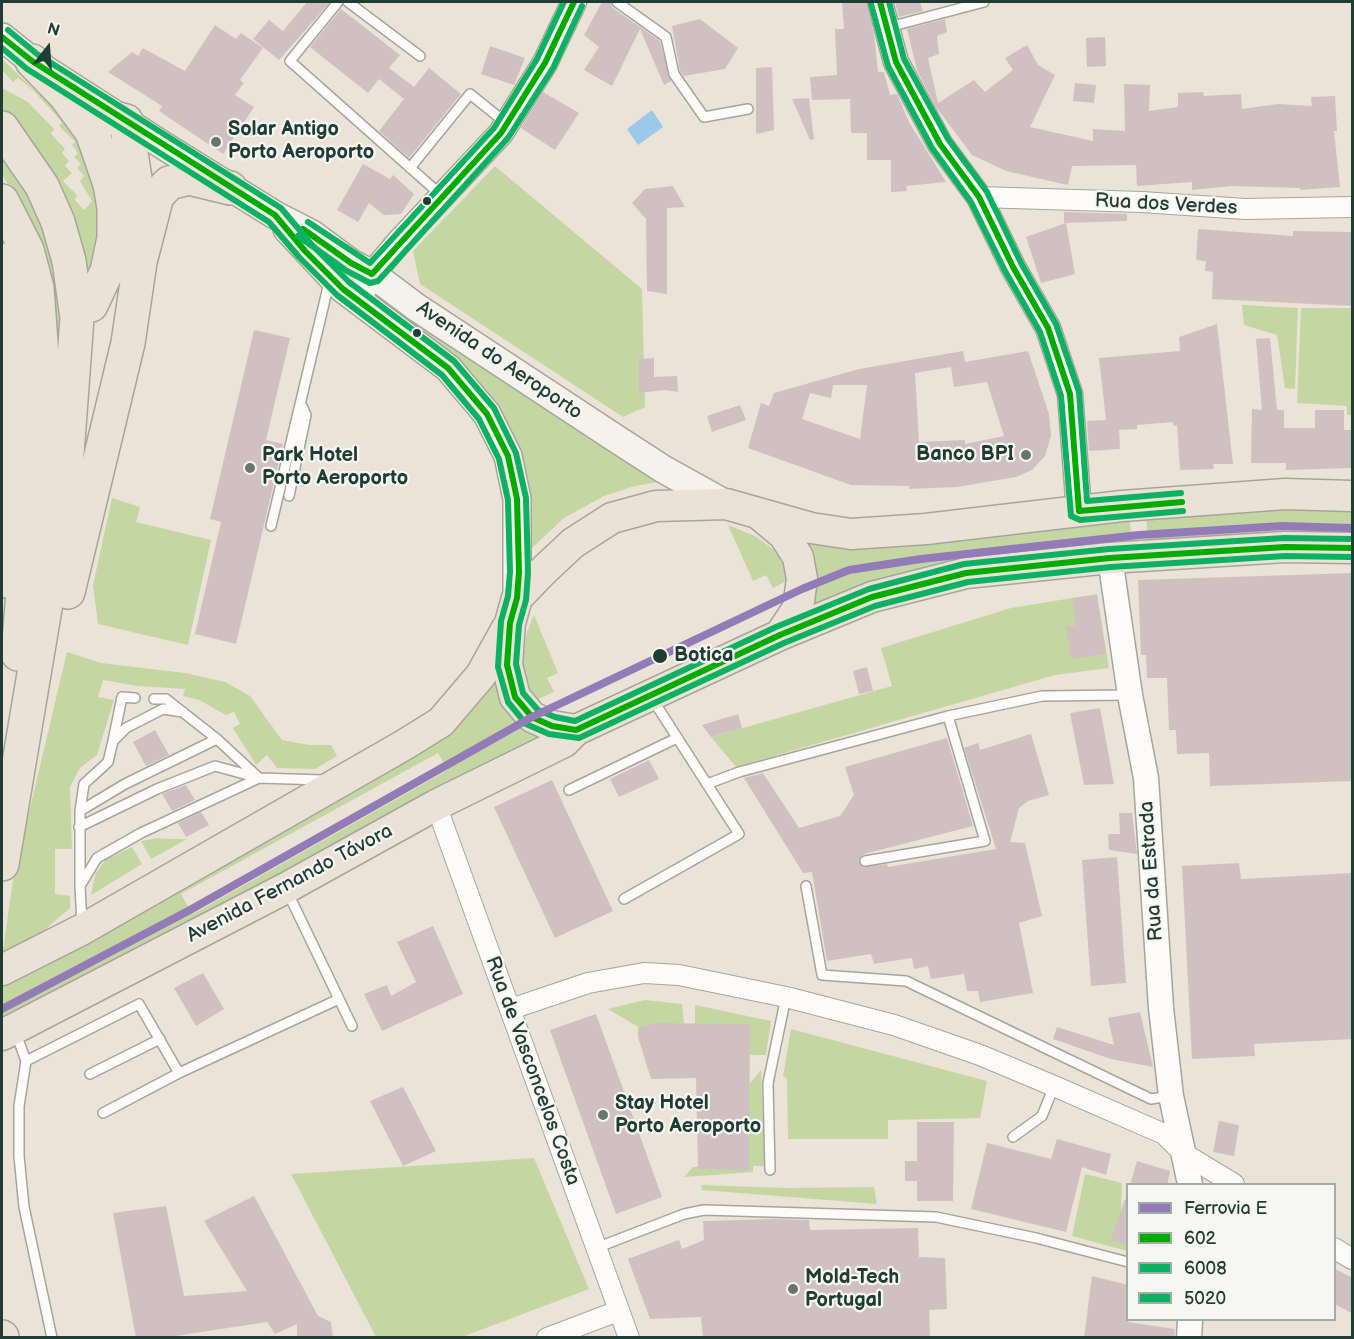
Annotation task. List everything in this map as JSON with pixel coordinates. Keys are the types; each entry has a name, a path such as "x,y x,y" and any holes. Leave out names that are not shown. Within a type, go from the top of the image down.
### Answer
{"highway":[{"path":"32,61 65,95 92,132 104,160 114,207 114,238 107,271 91,305"},
{"path":"92,132 102,119 110,117 126,121 137,191 140,262"},
{"path":"2,128 37,177 58,222 69,261 77,318 66,468 55,549 2,864"},
{"path":"11,809 47,686 126,354 140,262 157,196 169,183 189,178 231,188"},
{"path":"2,201 27,250 37,288 42,357 14,701 11,809"},
{"path":"2,260 12,301 16,374 15,440 2,580"}],"main road":[{"name":"Avenida do Aeroporto","path":"2,37 32,61 231,188 312,234 416,307 663,469 726,504"},
{"name":"Avenida do Aeroporto","path":"275,215 305,251 358,301 417,342 448,368 487,414 508,456 517,499 514,611"},
{"path":"2,970 83,929 441,722 481,675 514,611 573,543 612,518 657,506 726,504 811,528 851,534 926,529 1079,511 1285,494 1353,496"},
{"path":"759,514 784,535 798,557 802,579 798,608 780,635"},
{"name":"Avenida Fernando Távora","path":"8,1032 286,888 436,805 564,742 576,730 780,635 872,597 966,573 1110,558 1284,547 1353,548"},
{"path":"514,611 507,665 515,697 532,717 552,726 576,730"}],"street":[{"path":"358,301 372,274 507,124 545,63 574,2"},
{"path":"880,2 896,62 940,144 980,197 1013,267 1048,328 1070,394 1079,511"},
{"name":"Rua dos Verdes","path":"980,197 1142,202 1245,209 1353,207"},
{"name":"Rua da Estrada","path":"1110,558 1130,695 1146,778 1161,1008 1171,1096 1190,1183"},
{"name":"Rua de Vasconcelos Costa","path":"436,805 629,1338"},
{"path":"511,1009 588,983 644,973 679,975 786,997 894,1025 980,1055 1164,1134 1183,1153 1231,1183"},
{"path":"1336,1249 1353,1259"},
{"path":"548,1338 618,1311"},
{"path":"1189,1338 1190,1321"}],"lane":[{"path":"338,2 290,61 442,196"},
{"path":"348,2 420,56"},
{"path":"617,2 666,37 674,74 704,117 748,109"},
{"path":"887,27 984,2"},
{"path":"411,168 470,94 507,124"},
{"path":"271,526 296,416 302,406 328,286"},
{"path":"289,495 306,415 302,406"},
{"path":"624,898 739,834 650,695"},
{"path":"707,784 739,772 948,716 1042,696 1130,695"},
{"path":"83,929 80,886 80,811 84,784 108,762 122,697 135,698"},
{"path":"154,699 166,699 217,739 259,778"},
{"path":"113,741 126,728 163,709 183,712"},
{"path":"865,861 985,841 948,716"},
{"path":"570,790 678,738"},
{"path":"80,811 125,784 217,739"},
{"path":"80,827 157,789 215,766 259,778 343,780"},
{"path":"80,886 98,858 141,833 259,778"},
{"path":"806,886 822,975 906,981 1151,1099 1171,1096"},
{"path":"286,888 352,1026"},
{"path":"770,1170 768,1083 786,997"},
{"path":"103,1113 179,1073 339,999"},
{"path":"26,1061 139,1004 179,1073"},
{"path":"8,1032 26,1061 19,1106 19,1156 24,1207 52,1338"},
{"path":"90,1074 160,1039"},
{"path":"1013,1137 1042,1116 1054,1086"},
{"path":"596,1248 684,1214 704,1210 936,1217 1036,1238 1126,1261"}],"green space":[{"path":"2,59 61,115 81,139 104,222 90,286 26,138 2,109 2,88 28,102 54,129 51,134 65,149 62,153 69,161 65,166 72,173 63,181 78,196 74,199 84,210 92,201 80,181 84,176 77,168 81,164 74,157 78,153 72,145 75,142 59,126 62,122 34,91 18,78 13,82 2,70"},
{"path":"2,147 26,184 61,275 60,368 53,309 26,217 2,174"},
{"path":"495,166 642,289 645,407 623,417 420,284 413,251"},
{"path":"1242,305 1298,308 1295,389 1285,388 1277,335 1244,325"},
{"path":"1301,308 1352,308 1352,415 1347,415 1347,406 1297,403"},
{"path":"404,313 664,481 635,486 604,496 564,518 532,548 532,519 527,485 401,319"},
{"path":"112,498 140,507 136,522 211,540 188,645 98,624 93,585"},
{"path":"1352,506 1352,538 1149,544 1145,512"},
{"path":"1119,514 1120,521 1130,521 1132,547 808,613 797,537"},
{"path":"728,525 755,536 777,552 787,566 791,579 773,588 766,575 753,581"},
{"path":"1097,594 1109,668 1055,675 736,767 711,737 892,686 881,648 1011,608"},
{"path":"534,615 558,673 547,678 554,692 534,701 524,686 521,668 527,632"},
{"path":"67,652 101,663 185,673 225,682 250,696 282,740 309,745 331,745 337,756 315,769 277,768 267,755 256,765 233,728 240,724 234,712 226,715 199,700 183,696 185,689 137,686 103,680 98,697 114,700 97,755 80,768 70,787 72,849 55,849 55,894 70,896 70,908 41,933 3,951 13,880"},
{"path":"491,674 548,736 2,1025 2,984","holes":["438,753 448,770 193,914 181,894"]},
{"path":"156,838 187,839 151,859 141,841"},
{"path":"132,847 142,864 91,895 95,875 105,860"},
{"path":"645,1000 682,1004 685,1033 645,1031 608,1009"},
{"path":"695,1005 771,1021 766,1055 748,1055 695,1032"},
{"path":"791,1029 987,1081 980,1118 888,1120 888,1139 788,1139 787,1079 783,1076"},
{"path":"761,1070 765,1166 753,1166 753,1172 684,1177 693,1167 740,1164 748,1086"},
{"path":"534,1158 589,1289 462,1337 376,1337 291,1174"},
{"path":"1085,1174 1122,1183 1121,1211 1126,1213 1126,1251 1072,1236"},
{"path":"701,1185 787,1188 874,1187 877,1204 702,1190"}],"water":[{"path":"652,110 663,127 638,145 627,129"}],"building":[{"path":"307,2 330,2 279,60 253,39 269,20 283,31"},
{"path":"602,2 610,2 613,8 660,41 671,81 664,85 640,29 612,86 584,70 599,47 584,35"},
{"path":"842,2 866,2 874,34 878,72 884,72 890,95 897,94 909,122 946,182 906,186 907,191 891,192 891,160 867,160 867,133 851,133 850,99 812,100 810,77 837,75 835,29 844,29"},
{"path":"895,2 920,2 923,11 899,17"},
{"path":"341,9 400,55 389,68 414,87 429,68 461,94 409,158 379,131 404,99 379,79 368,93 310,47"},
{"path":"700,19 738,48 725,69 684,76 680,71 672,26"},
{"path":"945,19 947,32 937,36 939,54 928,58 938,103 974,80 985,92 1013,70 1005,58 1027,45 1038,65 1055,75 1030,127 1093,141 1093,129 1125,131 1124,84 1150,85 1149,111 1178,107 1178,93 1203,92 1204,96 1241,94 1242,109 1278,104 1312,106 1311,97 1335,96 1337,131 1334,131 1340,187 1300,190 1300,188 1232,186 1192,190 1192,182 1137,186 1136,165 1072,166 1068,185 1006,171 972,155 936,107 917,70 907,29"},
{"path":"215,25 236,39 241,33 263,48 240,80 244,83 235,95 254,107 223,154 159,111 162,106 108,72 132,52 138,56 143,48 185,71"},
{"path":"1105,37 1106,66 1087,67 1086,38"},
{"path":"490,46 525,58 514,85 481,74"},
{"path":"772,67 774,130 756,134 756,68"},
{"path":"1075,83 1096,85 1094,103 1073,101"},
{"path":"543,92 579,113 555,150 521,128"},
{"path":"809,98 814,139 810,140 792,99"},
{"path":"363,164 390,179 393,175 414,194 401,214 384,215 369,203 358,222 337,210"},
{"path":"673,186 685,207 667,208 667,294 647,291 646,219 632,203 645,189"},
{"path":"1064,212 1127,214 1127,221 1064,223"},
{"path":"1066,223 1075,274 1041,283 1026,237"},
{"path":"1198,229 1293,236 1293,231 1353,232 1353,306 1212,299 1213,272 1205,271 1206,261 1196,260"},
{"path":"1217,324 1233,464 1213,464 1214,469 1180,470 1177,425 1173,426 1173,422 1137,425 1137,429 1119,430 1120,449 1089,451 1087,421 1106,420 1099,358 1180,351 1179,337"},
{"name":"Park Hotel Porto Aeroporto","path":"254,330 290,338 266,440 283,444 236,644 195,634 221,522 210,519"},
{"path":"1270,338 1277,410 1284,410 1284,428 1315,428 1315,410 1344,410 1344,430 1353,430 1353,468 1286,470 1286,463 1251,463 1252,409 1262,410 1256,339"},
{"path":"963,351 965,362 1028,351 1049,414 1051,436 1045,456 1032,470 1016,477 957,487 909,489 909,486 851,485 748,448 761,403 769,406 774,393 859,369","holes":["951,367 954,387 987,382 1004,436 965,444 965,440 919,442 915,373","833,385 867,385 860,439 802,419 810,393 831,398"]},
{"path":"654,358 654,377 677,376 678,392 665,390 639,393 639,359"},
{"path":"740,405 746,420 712,432 707,416"},
{"path":"1353,573 1353,781 1210,786 1209,753 1177,754 1176,730 1169,730 1167,678 1147,678 1146,655 1141,655 1138,580"},
{"path":"1097,595 1106,654 1071,659 1066,627 1076,625 1072,598"},
{"path":"867,667 873,691 859,694 853,671"},
{"path":"1100,708 1114,784 1084,785 1070,713"},
{"path":"738,714 742,728 711,737 702,725"},
{"path":"155,730 169,755 146,766 133,742"},
{"path":"1031,734 1049,795 1028,801 1019,808 1010,842 1025,843 1042,916 1019,923 1033,993 980,1002 978,991 967,991 964,974 931,979 928,966 914,969 912,958 874,964 871,954 827,961 812,872 803,873 744,778 763,773 799,828 840,816 854,795 845,767 947,738 973,826 864,854 859,859 863,867 887,864 888,867 996,849 964,748 978,743 980,750"},
{"path":"649,760 659,779 619,797 610,779"},
{"path":"552,780 613,911 555,938 494,807"},
{"path":"186,785 195,800 172,811 162,794"},
{"path":"201,812 209,825 186,837 178,823"},
{"path":"1119,813 1132,813 1137,854 1109,850 1108,834 1120,834"},
{"path":"1117,857 1126,983 1091,986 1082,860"},
{"path":"1239,863 1241,879 1353,873 1353,1039 1254,1044 1255,1056 1192,1059 1182,866"},
{"path":"433,926 463,994 382,1031 364,994 387,985 391,996 416,982 397,942"},
{"path":"203,973 224,1009 196,1026 174,988"},
{"path":"1140,1012 1153,1067 1111,1059 1053,1039 1057,1027 1114,1045 1108,1018"},
{"path":"596,1014 662,1197 616,1214 550,1030"},
{"path":"654,1023 750,1024 749,1170 698,1169 696,1078 651,1079 638,1037 638,1028"},
{"path":"403,1087 436,1151 403,1166 370,1101"},
{"path":"1219,1121 1239,1125 1234,1156 1213,1152"},
{"path":"917,1122 954,1122 953,1201 917,1201 917,1181 905,1181 905,1161 917,1161"},
{"path":"1057,1139 1111,1154 1106,1175 1082,1167 1066,1232 971,1209 987,1143 1051,1159"},
{"path":"1137,1161 1170,1171 1167,1183 1131,1183"},
{"path":"254,1196 318,1316 331,1322 333,1338 297,1338 297,1324 275,1334 267,1322 162,1338 136,1338 113,1213 166,1206 184,1296 247,1291 204,1221"},
{"path":"1125,1199 1126,1199 1126,1244 1111,1240"},
{"name":"Mold-Tech Portugal","path":"809,1220 810,1230 918,1228 919,1257 945,1258 947,1309 929,1310 930,1338 703,1338 701,1317 650,1319 628,1259 679,1240 682,1249 704,1240 703,1221"},
{"path":"1336,1270 1353,1278 1353,1314 1336,1305"},
{"path":"1092,1276 1126,1284 1126,1321 1175,1329 1174,1338 1084,1338"}],"rail line":[{"name":"E","path":"2,1009 190,910 532,717 802,589 849,570 921,559 1139,535 1282,526 1352,528"}],"transit line":[{"name":"5020","path":"308,222 370,263 494,128 537,59 564,2"},
{"name":"602","path":"303,229 351,263 372,274 501,133 545,63 574,2"},
{"name":"602","path":"880,2 896,62 940,144 979,197 1013,267 1048,328 1070,394 1079,511 1182,502"},
{"name":"5020","path":"889,2 904,59 948,139 987,192 1021,263 1056,324 1079,392 1087,501 1181,493"},
{"name":"6008","path":"871,4 888,66 932,148 971,202 1005,271 1040,332 1061,396 1071,516 1080,520 1183,511"},
{"name":"6008","path":"298,236 347,271 370,283 378,281 508,138 553,68 582,6"},
{"name":"5020","path":"8,30 37,54 281,208 312,245 349,282 454,361 494,408 516,453 526,498 528,573 526,600 519,625 516,664 523,693 538,710 555,717 575,721 776,627 869,589 964,564 1109,549 1284,538 1352,539"},
{"name":"602","path":"2,37 32,61 275,215 305,251 343,289 448,368 487,414 508,456 517,499 519,572 517,598 510,623 507,665 515,697 532,717 552,726 576,730 780,635 872,597 966,573 1110,558 1285,547 1352,548"},
{"name":"6008","path":"2,48 27,69 269,222 299,257 337,295 442,375 479,419 499,459 508,500 510,572 508,596 501,621 498,667 508,702 526,724 549,734 579,738 784,643 875,606 968,582 1111,567 1285,556 1352,557"}],"place":[{"name":"Solar Antigo Porto Aeroporto","path":"216,142"},
{"name":"Banco BPI","path":"1026,455"},
{"name":"Park Hotel Porto Aeroporto","path":"250,468"},
{"name":"Botica","path":"660,656"},
{"name":"Stay Hotel Porto Aeroporto","path":"603,1115"},
{"name":"Mold-Tech Portugal","path":"793,1289"}]}
